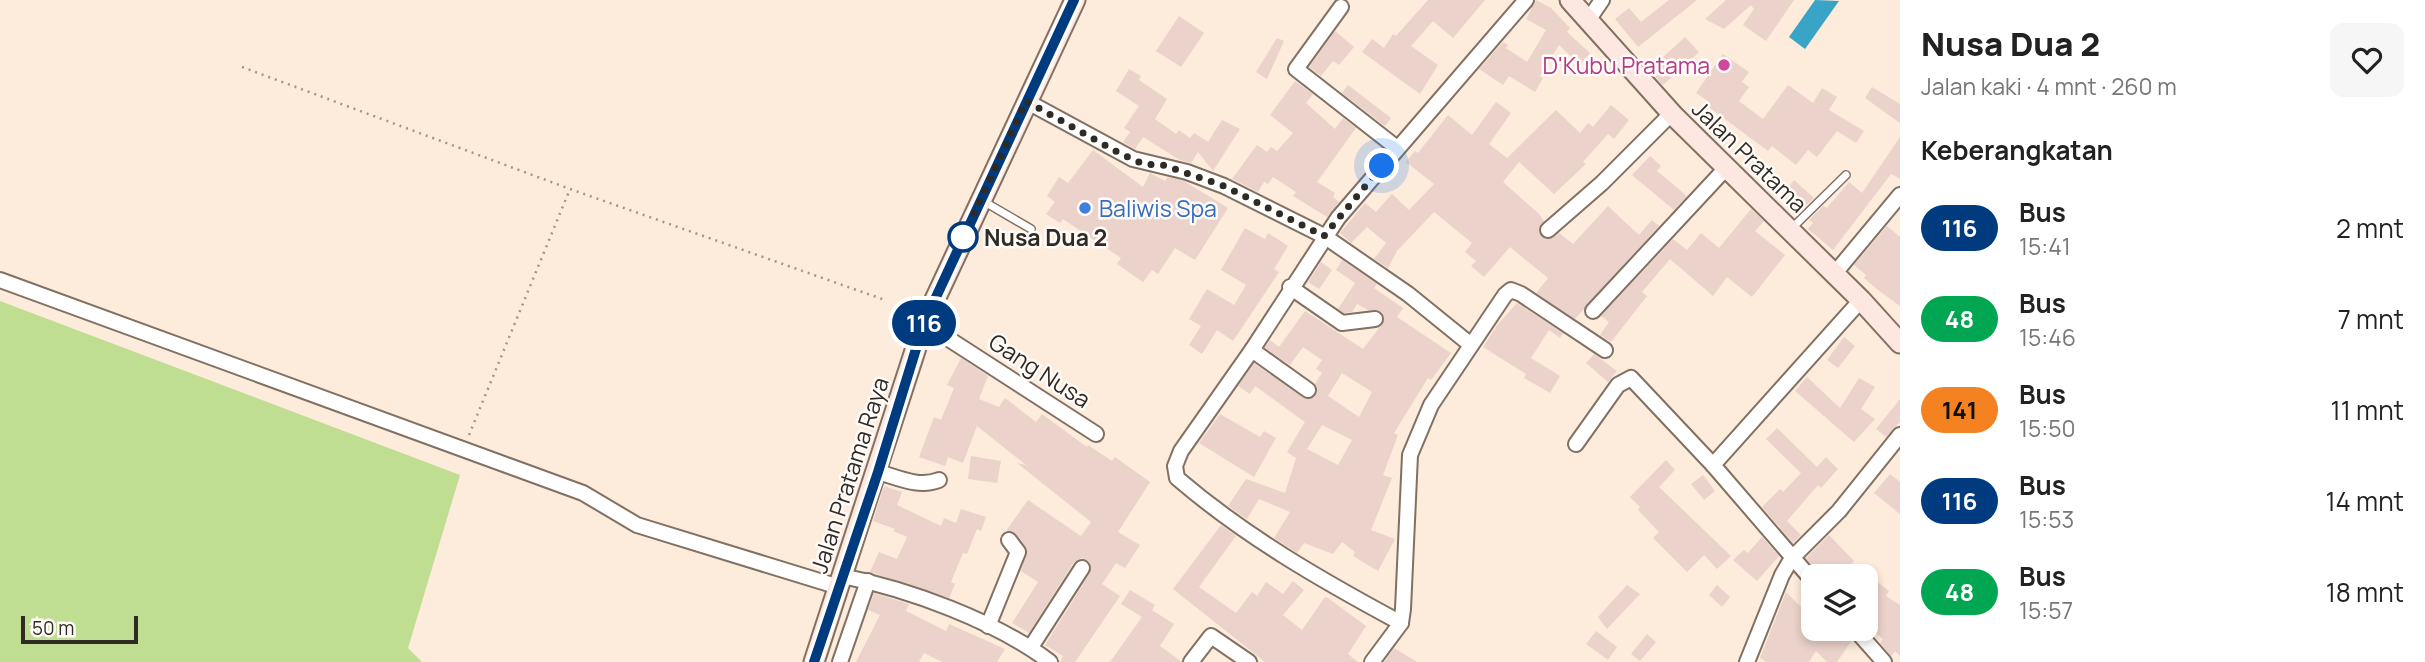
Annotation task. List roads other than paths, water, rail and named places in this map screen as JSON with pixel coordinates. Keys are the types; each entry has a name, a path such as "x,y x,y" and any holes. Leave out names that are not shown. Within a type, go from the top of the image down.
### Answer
{"main road":[{"name":"Jalan Pratama Raya","path":"814,662 878,472 924,323 1074,0"},
{"name":"Jalan Pratama","path":"1570,0 1672,113 1835,273 1900,343"}],"street":[{"path":"1401,623 1311,575 1238,528 1177,478 1175,466 1181,451 1252,350 1324,236 1526,0"},
{"path":"1589,19 1602,0"},
{"path":"1341,7 1296,69 1397,148"},
{"path":"1026,101 1143,164 1187,172 1224,186 1324,236 1408,294 1471,345"},
{"path":"1548,230 1602,183 1672,113"},
{"path":"1593,311 1727,167"},
{"path":"1835,273 1900,195"},
{"path":"0,280 583,493 637,524 840,581 868,581 886,585 988,626 1031,647 1050,662"},
{"path":"1290,288 1342,323 1375,319"},
{"path":"1372,662 1401,623 1410,455 1431,405 1511,290 1605,350"},
{"path":"1713,466 1861,300"},
{"name":"Gang Nusa","path":"924,323 1096,433"},
{"path":"1252,350 1308,390"},
{"path":"1576,444 1618,386 1631,378 1713,466 1801,568"},
{"path":"1747,662 1782,575 1792,558 1839,511 1900,435"},
{"path":"878,472 917,483 928,484 939,480"},
{"path":"988,626 1018,552 1009,540"},
{"path":"1031,647 1082,568"},
{"path":"840,662 868,581"},
{"path":"1191,662 1211,636 1249,662"},
{"path":"1865,641 1884,662"}],"lane":[{"path":"1791,230 1846,176"},
{"path":"980,199 1031,229"}],"water":[{"path":"1815,0 1839,1 1805,49 1789,37"}],"place":[{"name":"D'Kubu Pratama","path":"1724,65"},
{"name":"Baliwis Spa","path":"1085,208"},
{"name":"Nusa Dua 2","path":"963,237"}]}
